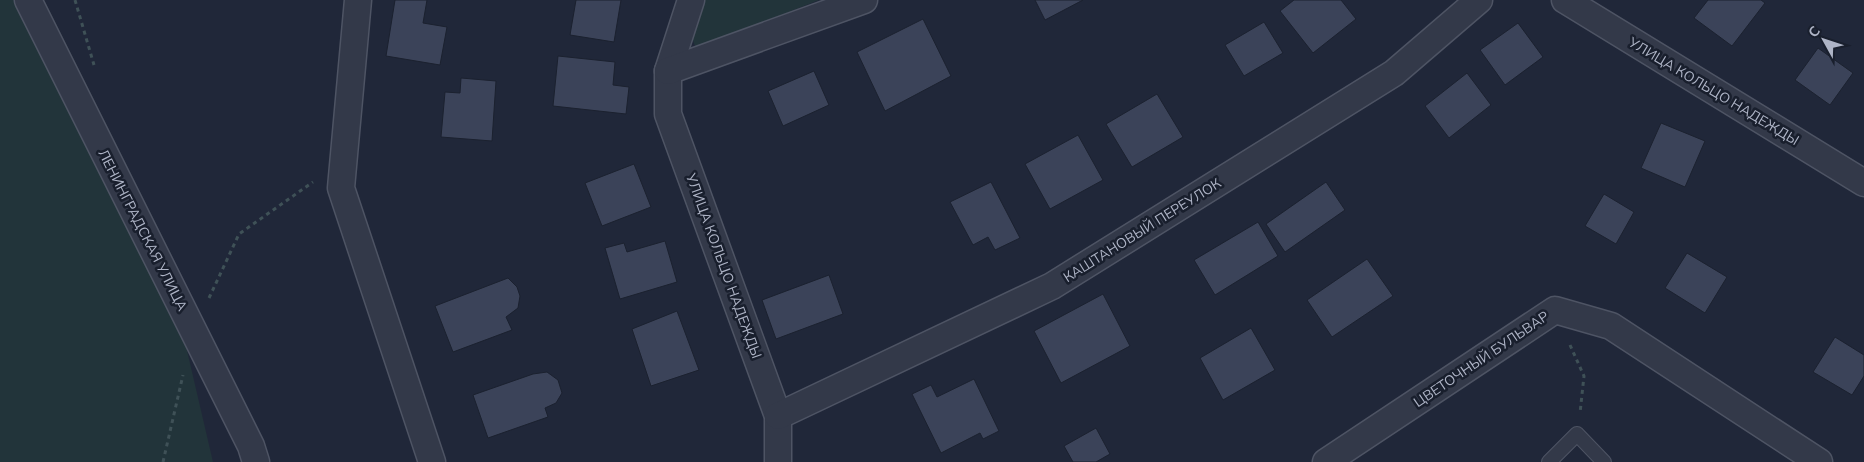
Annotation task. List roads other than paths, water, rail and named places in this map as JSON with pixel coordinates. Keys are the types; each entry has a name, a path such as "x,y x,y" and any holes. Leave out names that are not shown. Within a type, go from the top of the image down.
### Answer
{"street":[{"name":"ЛЕНИНГРАДСКАЯ УЛИЦА","path":"28,0 251,446 256,462"},
{"path":"358,0 340,188 432,462"},
{"name":"УЛИЦА КОЛЬЦО НАДЕЖДЫ","path":"691,0 668,71 668,114 778,416 778,462"},
{"path":"668,71 864,0"},
{"name":"КАШТАНОВЫЙ ПЕРЕУЛОК","path":"778,416 1052,286 1394,73 1479,0"},
{"name":"УЛИЦА КОЛЬЦО НАДЕЖДЫ","path":"1565,0 1864,183"},
{"name":"ЦВЕТОЧНЫЙ БУЛЬВАР","path":"1326,462 1555,310 1611,326 1819,462"}],"lane":[{"path":"1549,462 1577,434 1604,462"}]}
